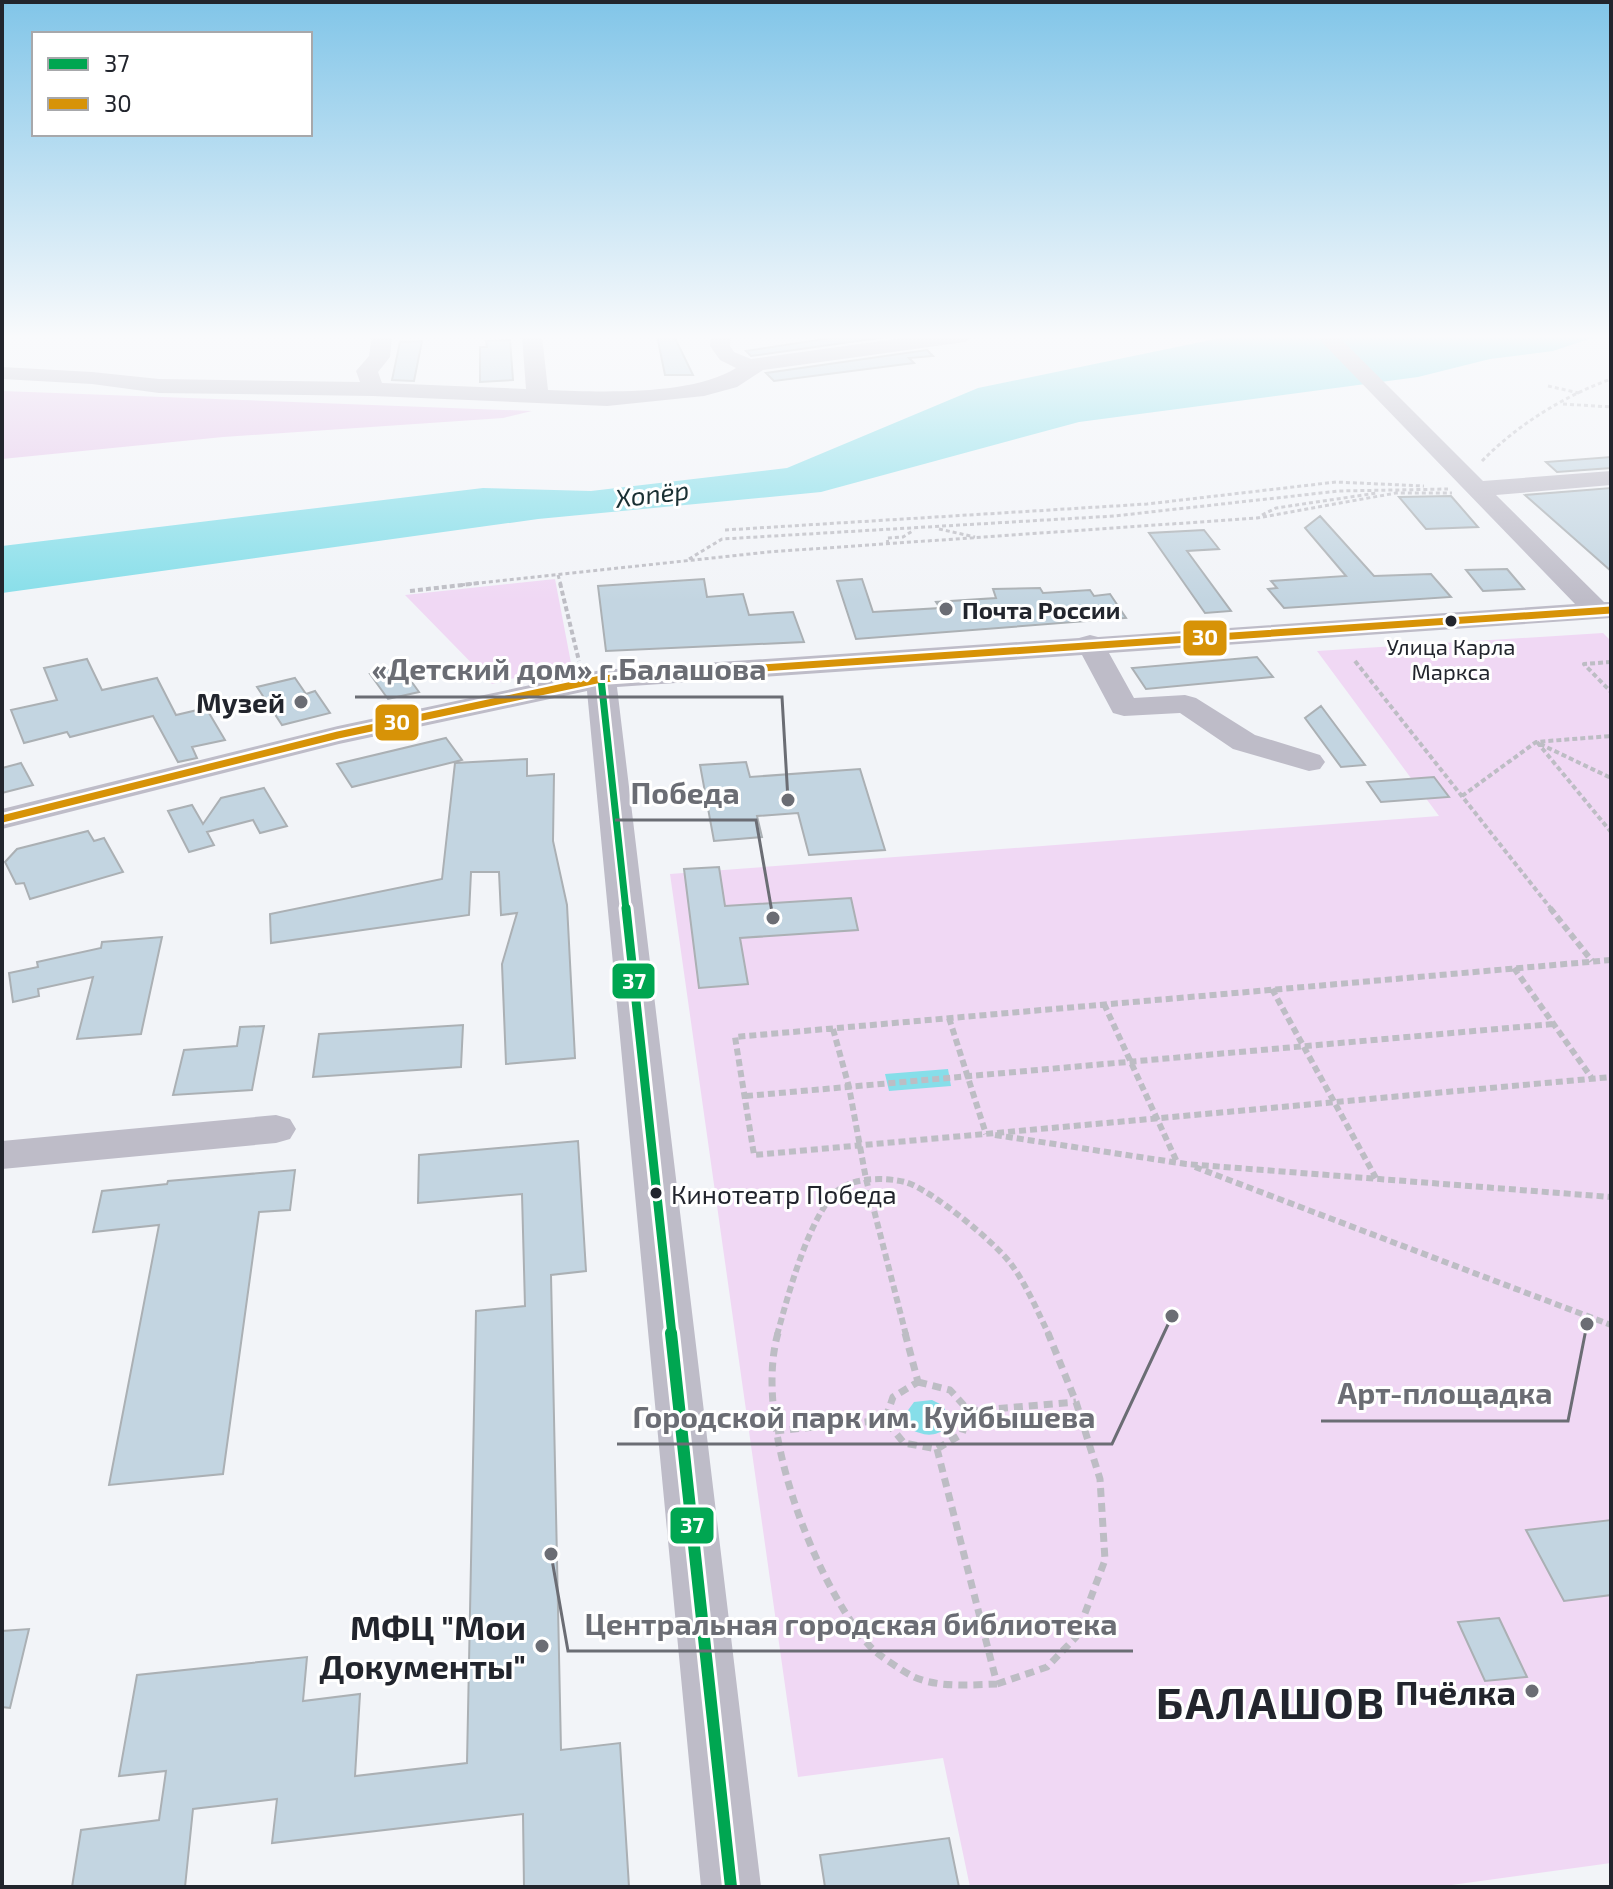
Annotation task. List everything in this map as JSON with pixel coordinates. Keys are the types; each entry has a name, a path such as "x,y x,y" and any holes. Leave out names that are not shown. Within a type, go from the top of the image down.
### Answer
{"street":[{"path":"1414,424 1604,611"},
{"path":"1473,484 1611,478"},
{"path":"2,819 352,731 601,679 1090,643 1604,611"},
{"path":"1090,643 1124,707 1185,704 1244,742 1309,762"},
{"path":"601,679 731,1887"},
{"path":"2,1155 276,1129"}],"path":[{"path":"1473,484 1480,463 1494,447 1530,424"},
{"path":"725,530 1147,504 1336,482 1473,484"},
{"path":"685,561 722,539 1114,516 1339,491 1473,484"},
{"path":"410,591 685,561 1257,518 1396,493 1473,484"},
{"path":"1257,518 1276,508 1397,490"},
{"path":"932,527 957,534 972,534 975,538"},
{"path":"888,544 887,538 903,537 917,528"},
{"path":"1355,661 1593,962"},
{"path":"1611,662 1584,664 1611,692"},
{"path":"1462,796 1536,742 1611,736"},
{"path":"1536,742 1611,778"},
{"path":"1536,742 1611,832"},
{"path":"1611,960 735,1037 754,1155 1611,1077"},
{"path":"1514,968 1591,1078"},
{"path":"1272,989 1376,1179"},
{"path":"1104,1004 1177,1163"},
{"path":"949,1018 984,1133"},
{"path":"746,1096 1553,1024"},
{"path":"833,1029 849,1087 866,1179 918,1382"},
{"path":"984,1133 1186,1164 1611,1197"},
{"path":"1186,1164 1611,1325"},
{"path":"866,1179 906,1182 947,1206 1011,1263 1047,1331 1076,1402 1100,1479 1105,1560 1076,1637 1047,1667 997,1684 956,1685 914,1677 869,1646 843,1608 800,1520 775,1431 772,1353 790,1288 818,1219 836,1191 866,1179"},
{"path":"885,1420 893,1397 918,1382 950,1390 969,1411"},
{"path":"969,1411 1076,1402"},
{"path":"885,1420 904,1443 937,1449 962,1434 969,1411"},
{"path":"775,1431 885,1420"},
{"path":"937,1449 997,1684"}],"shaded area":[{"path":"2,424 412,424 223,437 2,459"},
{"path":"555,579 571,663 492,684 405,595"},
{"path":"1603,633 1611,641 1611,1863 1437,1887 970,1887 943,1758 798,1777 670,874 1439,816 1317,651"}],"water":[{"name":"Хопёр","path":"892,424 1071,424 821,492 538,519 2,593 2,546 483,488 591,491 787,468"},
{"path":"948,1069 951,1086 889,1091 885,1074"},
{"path":"932,1400 944,1406 949,1427 928,1435 908,1428 906,1413 914,1402"}],"building":[{"path":"1611,457 1611,468 1557,472 1546,462"},
{"path":"1611,488 1611,571 1525,495"},
{"path":"1451,496 1478,527 1426,529 1399,497"},
{"path":"1320,516 1374,576 1431,574 1451,597 1284,608 1268,589 1277,588 1271,581 1346,576 1305,528"},
{"path":"1204,530 1219,549 1187,551 1231,611 1205,613 1149,533"},
{"path":"1507,569 1524,589 1483,591 1466,570"},
{"path":"704,579 707,597 743,594 749,615 793,612 804,642 606,651 598,586"},
{"path":"862,579 873,612 940,608 936,602 996,598 993,589 1040,588 1043,593 1090,590 1094,596 1110,594 1126,618 856,639 837,581"},
{"path":"1257,657 1273,677 1146,689 1132,668"},
{"path":"87,659 102,690 157,678 176,715 206,708 225,740 192,747 197,758 178,762 153,716 70,737 67,732 24,743 11,710 57,700 44,668"},
{"path":"401,667 419,692 388,699 370,674"},
{"name":"Музей","path":"295,678 306,694 315,691 330,713 282,725 257,687"},
{"path":"1321,706 1365,765 1341,767 1305,718"},
{"path":"446,738 462,760 352,787 337,764"},
{"path":"527,759 527,776 554,774 553,841 567,905 575,1058 506,1064 502,964 517,913 501,915 499,872 471,872 469,915 271,943 270,914 442,879 455,763"},
{"path":"746,762 750,777 860,769 885,850 809,855 798,813 757,816 762,837 714,841 700,765"},
{"path":"21,763 33,785 2,793 2,768"},
{"path":"1434,777 1449,797 1381,802 1367,782"},
{"path":"264,788 287,826 260,833 253,820 207,832 214,845 189,852 168,811 192,805 203,824 221,798"},
{"path":"88,831 94,841 104,838 123,872 30,899 24,883 16,884 5,862 17,849"},
{"path":"719,867 725,906 851,898 858,930 740,938 748,984 699,988 684,869"},
{"path":"162,937 141,1034 77,1039 93,977 38,989 39,996 13,1002 9,973 38,967 37,962 101,948 102,942"},
{"path":"463,1025 461,1067 313,1077 319,1034"},
{"path":"264,1026 252,1090 173,1095 184,1050 237,1046 240,1027"},
{"path":"578,1141 586,1271 551,1275 561,1750 620,1743 629,1887 524,1887 523,1814 272,1843 277,1799 193,1809 185,1887 72,1887 81,1830 159,1820 166,1771 119,1776 137,1675 307,1657 303,1701 360,1694 355,1776 467,1763 476,1311 525,1306 522,1194 418,1203 419,1155"},
{"path":"295,1170 290,1210 259,1212 223,1474 109,1485 159,1225 93,1232 102,1191 167,1184 168,1181"},
{"path":"1611,1520 1611,1595 1564,1601 1526,1530"},
{"path":"1499,1618 1527,1677 1485,1681 1458,1622"},
{"path":"29,1629 10,1708 2,1707 2,1631"},
{"path":"949,1838 959,1887 825,1887 820,1855"}],"transit line":[{"name":"30","path":"2,819 338,735 601,679 1611,610"},
{"name":"37","path":"601,679 731,1887"}],"place":[{"name":"Почта России","path":"946,609"},
{"name":"Улица Карла Маркса","path":"1451,621"},
{"name":"Музей","path":"301,702"},
{"name":"«Детский дом» г.Балашова","path":"788,800"},
{"name":"Победа","path":"773,918"},
{"name":"Кинотеатр Победа","path":"656,1193"},
{"name":"Городской парк им. Куйбышева","path":"1172,1316"},
{"name":"Арт-площадка","path":"1587,1324"},
{"name":"Центральная городская библиотека","path":"551,1554"},
{"name":"МФЦ \"Мои Документы\"","path":"542,1646"},
{"name":"Пчёлка","path":"1532,1691"}],"district":[{"name":"БАЛАШОВ","path":"1271,1701"}]}
